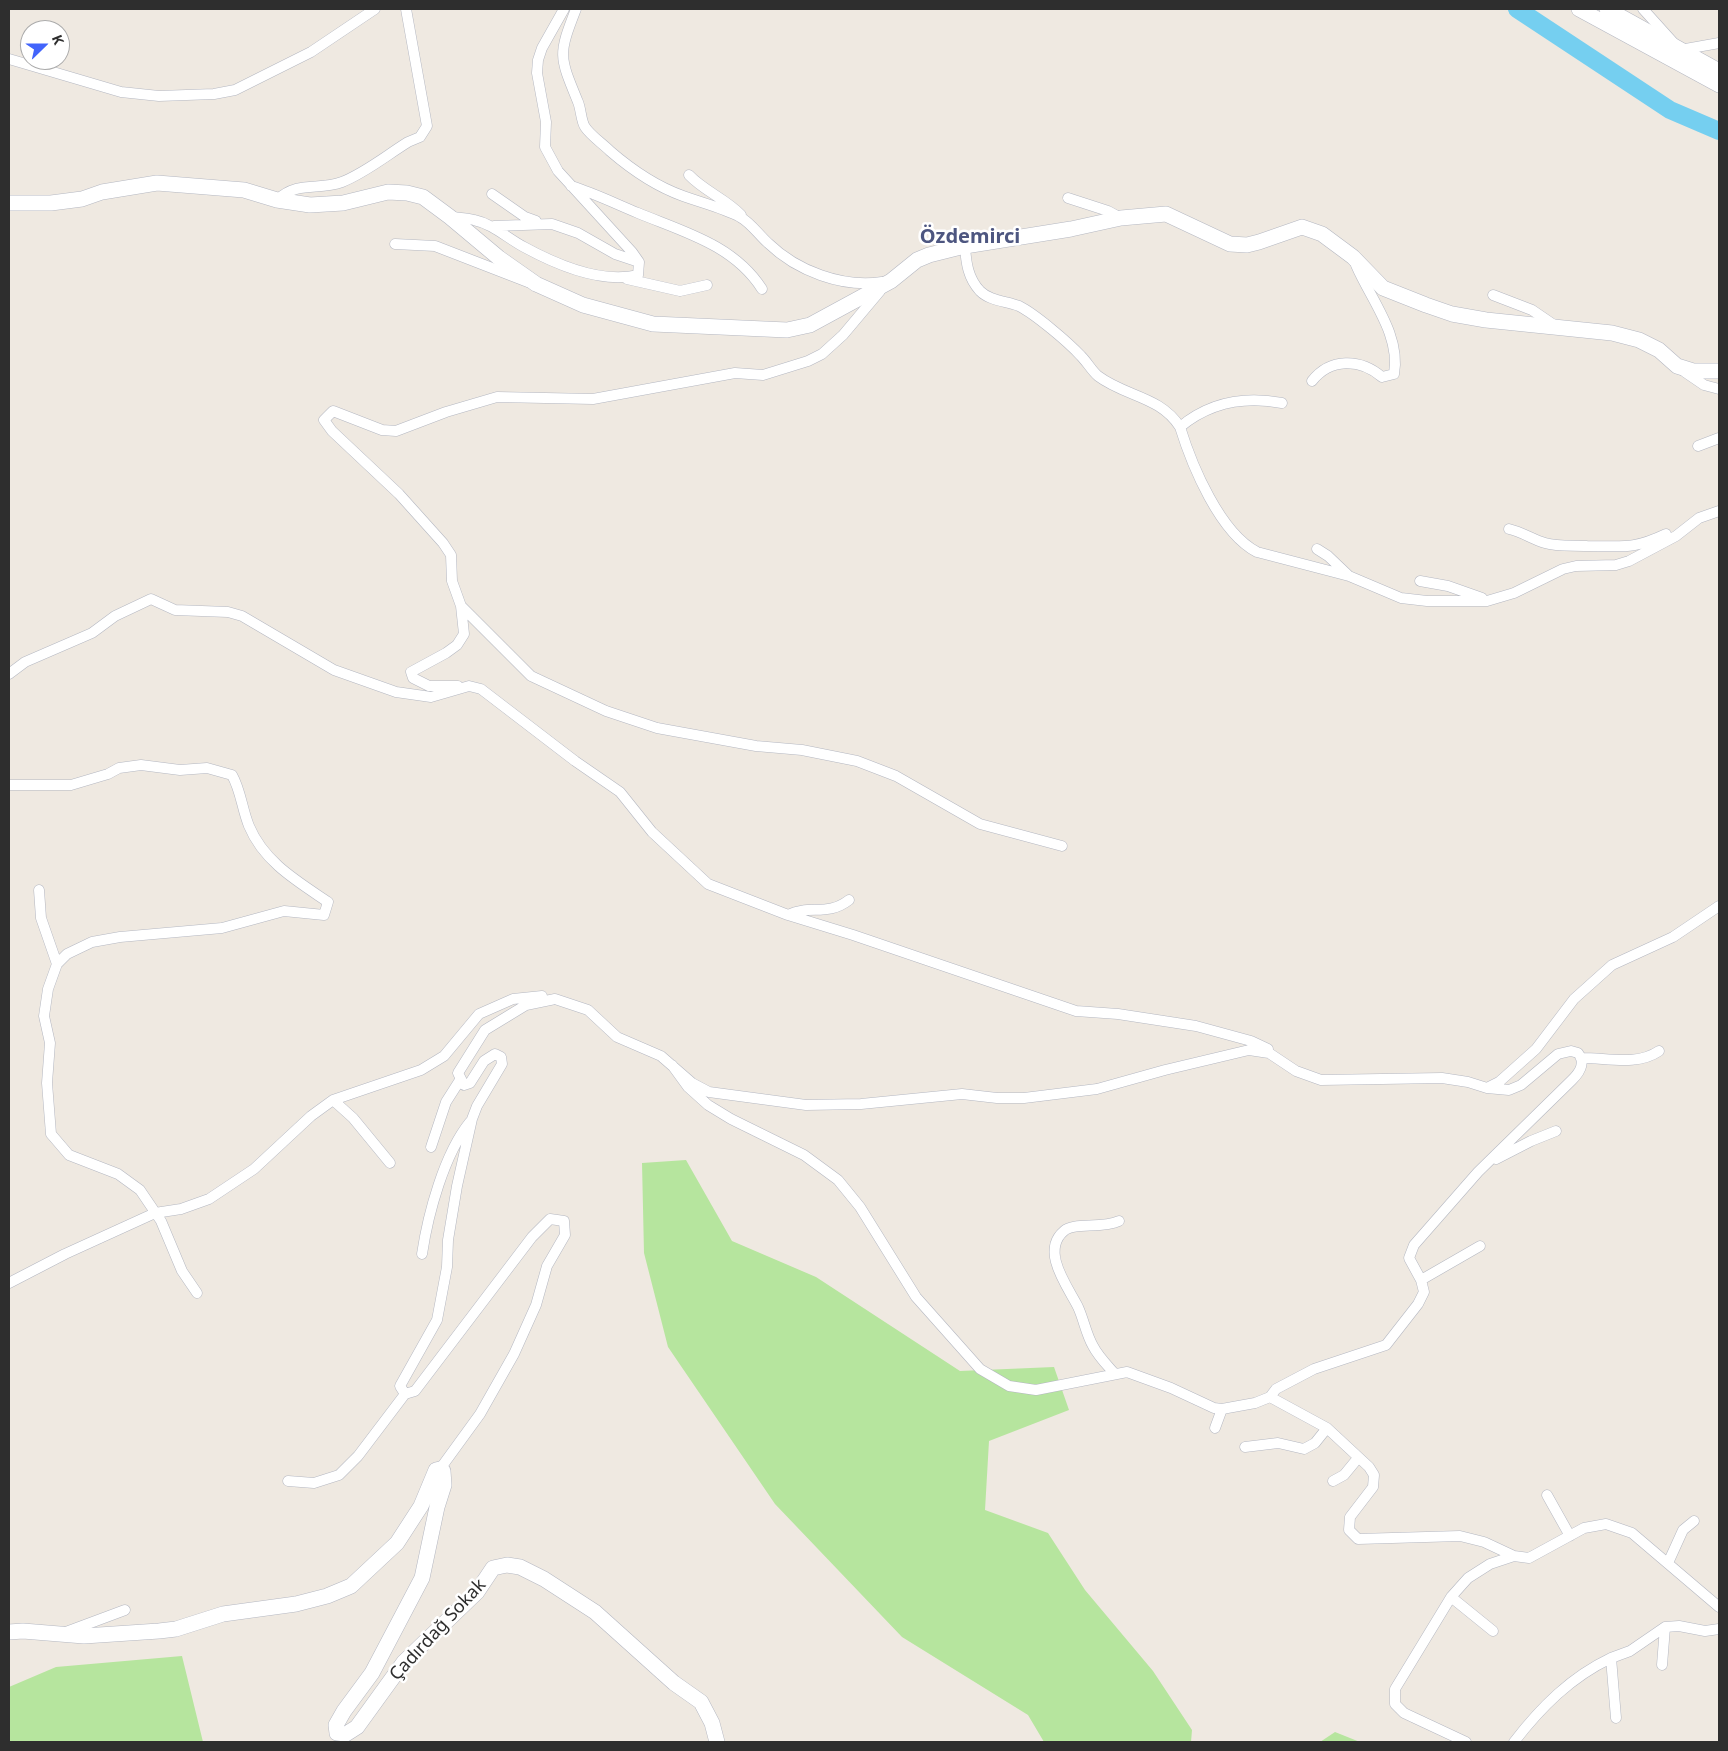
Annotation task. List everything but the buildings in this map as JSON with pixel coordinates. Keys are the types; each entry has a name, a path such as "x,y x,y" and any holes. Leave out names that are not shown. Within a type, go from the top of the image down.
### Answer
{"street":[{"path":"9,58 121,92 159,96 214,94 235,90 311,52 375,9"},
{"path":"277,200 286,192 303,186 332,186 345,181 420,137 427,126 406,9"},
{"path":"564,9 542,48 538,60 537,73 546,122 545,147 558,171 632,252 638,262 638,276 626,278"},
{"path":"576,9 563,42 562,55 563,67 582,113 584,126 632,171 658,185 742,217"},
{"path":"1579,9 1719,85"},
{"path":"1607,9 1719,71"},
{"path":"1643,9 1680,50"},
{"path":"1680,50 1719,43"},
{"path":"688,175 699,186 733,207 769,244 814,273 866,284 891,281"},
{"path":"9,203 52,203 157,183 244,190 277,200 310,204 343,203 388,192 407,193 423,197 499,258 536,284"},
{"path":"570,185 664,223 726,251 747,268 762,289"},
{"path":"492,194 525,217 539,223 565,227 615,254 638,262"},
{"path":"1068,198 1108,211 1121,218"},
{"path":"672,1065 688,1087 708,1105 731,1120 804,1155 838,1180 860,1207 916,1297 980,1369 1003,1384 1029,1390 1114,1373 1133,1374 1208,1406 1222,1409 1243,1406 1270,1397 1276,1389 1314,1369 1386,1345 1424,1292 1421,1280 1409,1258 1410,1251 1484,1166 1576,1076 1582,1064 1582,1058 1578,1052 1564,1052 1552,1058 1515,1089 1487,1088 1468,1082 1442,1078 1328,1081 1296,1071 1267,1047 1251,1041 1196,1026 1118,1014 1076,1011 862,938 788,915 708,884 652,832 620,792 575,762 481,689 469,686 429,686 413,678 412,672 457,645 464,634 461,606 452,581 451,555 443,543 398,494 332,432 324,420 333,410 382,430 396,431 446,412 497,396 594,399 735,374 763,375 808,361 822,354 843,335 869,302 891,281 917,260 929,255 965,246 1071,229 1121,218 1166,214 1230,244 1247,245 1302,227 1322,234 1353,257 1383,288 1426,306 1452,314 1486,320 1554,325 1612,333 1638,340 1659,350 1677,366 1704,385 1719,389"},
{"path":"450,217 474,220 486,224 550,259 599,276 626,278 680,291 707,286"},
{"path":"486,224 513,226 539,223"},
{"path":"395,244 435,246 510,277 536,284 584,305 652,324 787,330 810,325 891,281"},
{"path":"965,246 968,272 982,293 1019,306 1030,313 1081,355 1097,376 1121,389 1163,407 1173,416 1180,427 1218,516 1245,546 1257,552 1349,576 1401,598 1427,602 1487,601 1514,593 1563,569 1576,566 1616,565 1628,561 1676,536 1699,518 1719,511"},
{"path":"1312,381 1321,370 1347,364 1360,364 1372,368 1382,377 1394,374 1397,361 1391,334 1353,257"},
{"path":"1493,295 1532,310 1554,325"},
{"path":"1677,366 1693,371 1719,371"},
{"path":"1180,427 1191,418 1216,406 1256,399 1282,403"},
{"path":"1698,446 1719,438"},
{"path":"1509,529 1521,532 1545,543 1626,548 1639,546 1688,526"},
{"path":"1316,550 1328,556 1349,576"},
{"path":"1420,581 1448,586 1487,601"},
{"path":"9,674 25,662 92,634 115,616 151,599 175,610 228,612 242,616 334,670 396,692 431,697 469,686"},
{"path":"461,606 531,676 606,711 657,728 756,746 802,750 857,762 896,776 980,824 1062,846"},
{"path":"9,785 71,785 102,776 119,768 141,765 180,770 208,768 232,775 238,786 248,824 261,848 280,868 328,902 324,915 284,910 222,928 120,937 92,942 67,954 57,964 48,989 44,1016 50,1042 47,1083 52,1134 69,1155 118,1174 140,1190 155,1213 182,1271 197,1293"},
{"path":"39,890 41,918 57,964"},
{"path":"788,915 800,909 813,911 838,908 849,900"},
{"path":"1487,1088 1499,1082 1536,1050 1574,999 1612,965 1673,937 1719,906"},
{"path":"9,1283 65,1254 155,1213 180,1209 209,1199 254,1169 311,1116 333,1100 408,1075 433,1064 444,1056 480,1014 513,999 541,996 555,998 588,1010 617,1038 655,1053 692,1083 709,1092 791,1104 847,1105 962,1094 997,1098 1043,1096 1097,1089 1165,1070 1249,1050 1276,1056"},
{"path":"405,1394 400,1386 439,1313 447,1268 448,1240 457,1186 472,1119 476,1106 502,1064 501,1057 495,1054 489,1056 470,1083 464,1085 458,1073 460,1066 485,1030 526,1005 555,998"},
{"path":"1582,1058 1649,1058 1660,1051"},
{"path":"431,1147 446,1102 460,1080"},
{"path":"333,1100 353,1118 390,1163"},
{"path":"422,1254 433,1202 442,1176 461,1135 472,1119"},
{"path":"1484,1166 1531,1141 1556,1132"},
{"path":"9,1632 63,1633 84,1636 176,1629 223,1614 296,1604 326,1596 351,1586 397,1544 421,1506 436,1470 440,1469 480,1414 514,1354 536,1304 547,1266 565,1235 564,1221 550,1219 532,1237 415,1391 405,1394 358,1456 339,1475 314,1483 288,1481"},
{"path":"1114,1373 1093,1348 1080,1310 1057,1267 1056,1247 1060,1234 1072,1226 1105,1226 1119,1221"},
{"path":"1421,1280 1480,1246"},
{"path":"1270,1397 1327,1428 1369,1467 1374,1476 1373,1487 1350,1517 1349,1530 1358,1539 1460,1536 1484,1542 1514,1556 1529,1558 1584,1528 1606,1524 1632,1533 1719,1607"},
{"path":"1214,1428 1222,1409"},
{"path":"1245,1447 1278,1443 1304,1449 1315,1444 1327,1428"},
{"path":"1333,1482 1344,1474 1358,1458"},
{"name":"Çadırdağ Sokak","path":"440,1469 443,1471 444,1485 437,1507 422,1578 372,1673 336,1725 337,1733 346,1734 357,1727 404,1662 477,1592 493,1568 507,1565 520,1567 544,1579 595,1612 674,1683 702,1702 718,1742"},
{"path":"1547,1495 1570,1536"},
{"path":"1668,1563 1683,1530 1694,1521"},
{"path":"1466,1742 1404,1713 1395,1704 1395,1689 1451,1597 1468,1578 1490,1564 1514,1556"},
{"path":"1451,1597 1493,1631"},
{"path":"63,1633 125,1610"},
{"path":"1514,1742 1556,1694 1588,1670 1630,1651 1665,1627 1679,1626 1706,1631 1719,1629"},
{"path":"1662,1665 1665,1627"},
{"path":"1611,1658 1616,1718"}],"green space":[{"path":"686,1160 732,1241 816,1277 960,1371 1054,1367 1069,1410 989,1441 985,1510 1048,1533 1085,1590 1153,1671 1192,1730 1191,1742 1044,1742 1028,1715 902,1637 775,1504 668,1347 644,1253 642,1163"},
{"path":"182,1656 203,1742 9,1742 9,1687 56,1667"},
{"path":"1335,1732 1360,1742 1320,1742"}],"waterway":[{"path":"1517,9 1670,110 1719,131"}],"district":[{"name":"Özdemirci","path":"970,237"}]}
